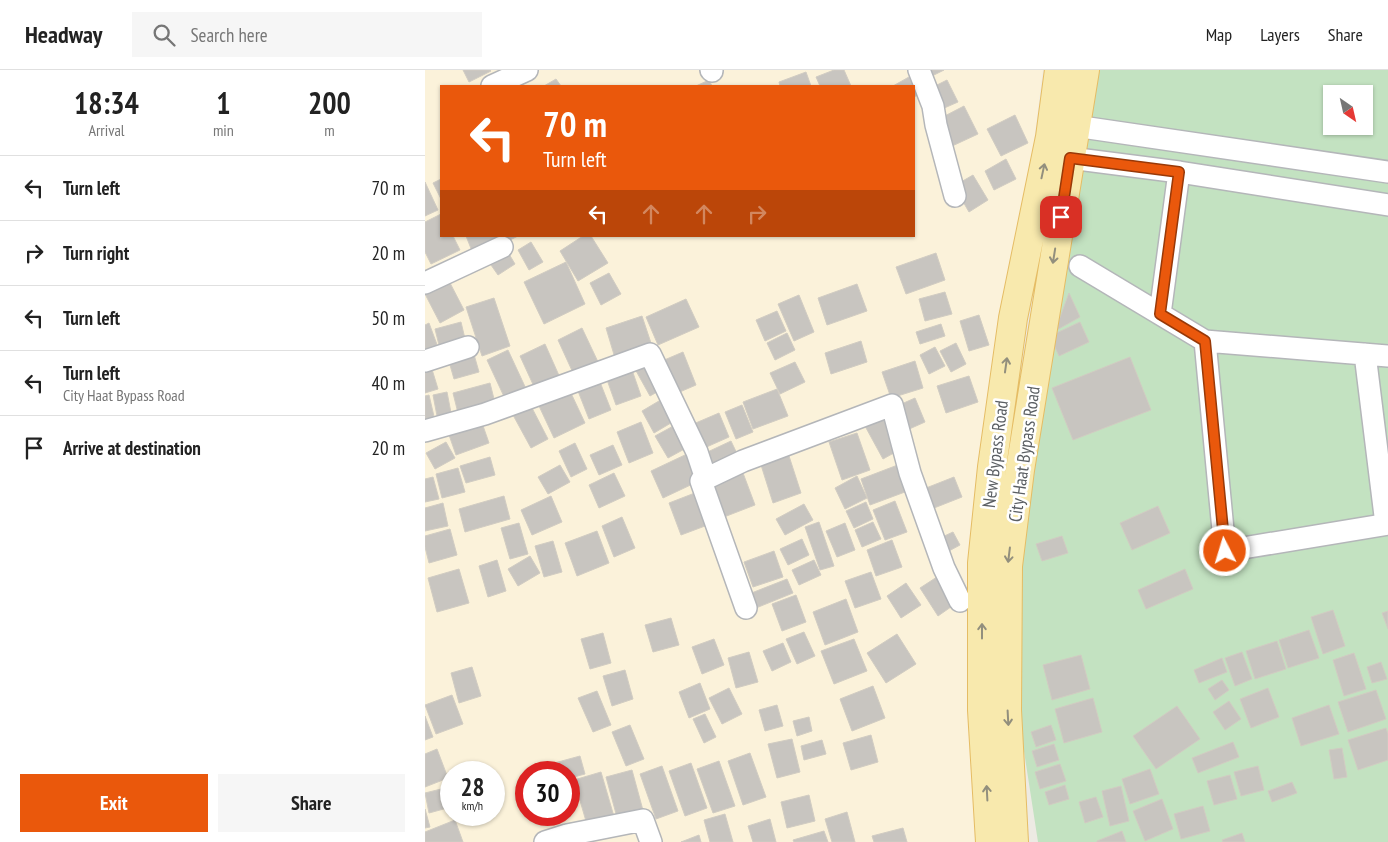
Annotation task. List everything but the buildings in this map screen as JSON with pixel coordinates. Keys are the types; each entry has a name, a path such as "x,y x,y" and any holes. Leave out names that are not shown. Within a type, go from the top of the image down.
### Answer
{"main road":[{"name":"New Bypass Road","path":"990,842 983,710 982,562 1013,318 1050,137 1059,70"},
{"name":"City Haat Bypass Road","path":"1014,842 1007,710 1008,566 1020,470 1085,70"}],"street":[{"path":"494,85 527,70"},
{"path":"919,70 933,106 936,125 955,196"},
{"path":"1075,126 1388,172"},
{"path":"1070,158 1179,172 1388,205"},
{"path":"1160,314 1179,172"},
{"path":"425,283 502,247"},
{"path":"1080,266 1205,341 1388,356"},
{"path":"1205,341 1225,551 1387,524 1365,354"},
{"path":"425,361 468,347"},
{"path":"425,431 485,414 650,354 697,452 706,479"},
{"path":"746,608 701,481 743,461 892,405 910,474 945,568 960,601"},
{"path":"545,842 567,835 643,820 651,842"}],"shaded area":[{"path":"425,70 1043,70 970,658 991,842 425,842"}],"green space":[{"path":"1086,70 1388,70 1388,842 1038,842 1009,654"}],"route":[{"path":"1061,217 1070,158 1179,172 1160,314 1205,341 1225,551"}]}
